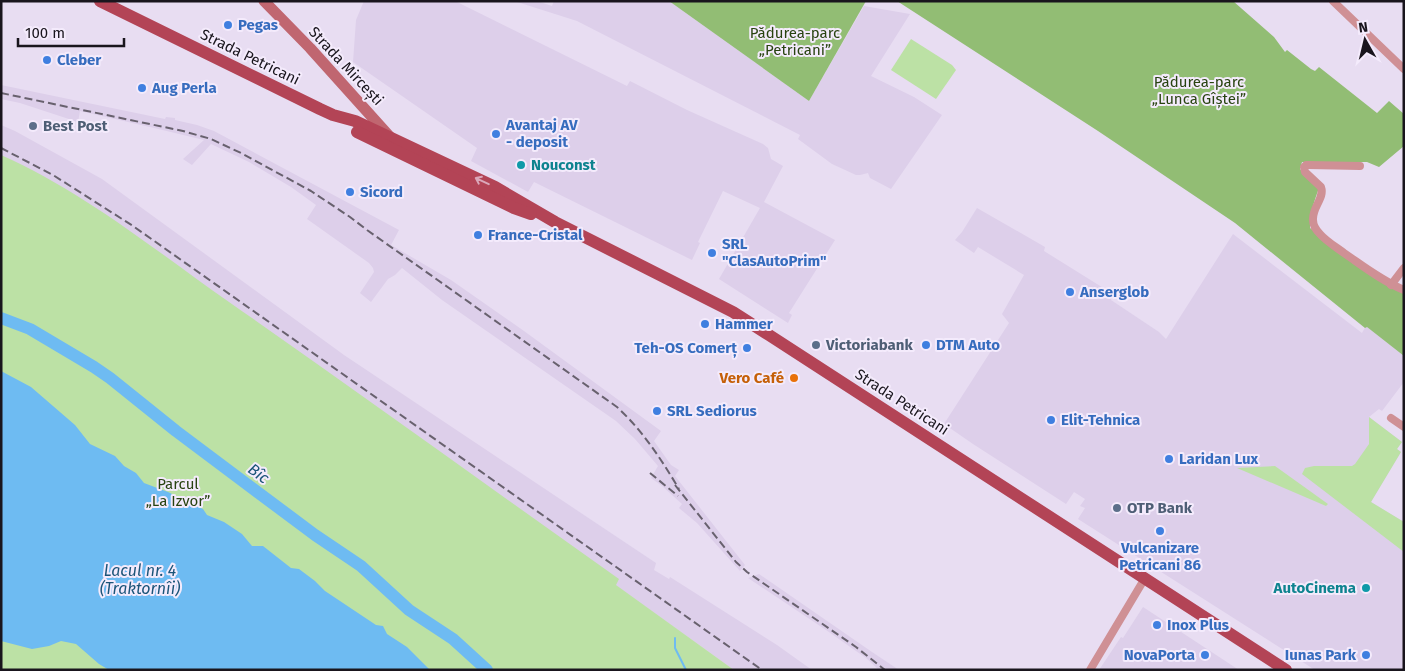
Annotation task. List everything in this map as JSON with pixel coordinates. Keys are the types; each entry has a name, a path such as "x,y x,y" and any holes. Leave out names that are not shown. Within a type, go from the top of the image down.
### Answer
{"main road":[{"name":"Strada Petricani","path":"100,1 332,115 350,128 514,208 555,222"},
{"name":"Strada Mircești","path":"264,1 310,48 403,154"},
{"name":"Strada Petricani","path":"332,115 355,121 495,187 555,222 753,324 1286,670"}],"street":[{"path":"1333,1 1404,68"},
{"path":"1360,166 1306,165 1304,167 1306,172 1322,190 1315,206 1314,224 1323,237 1391,285 1404,290"},
{"path":"1391,285 1404,268"},
{"path":"1391,418 1404,428"},
{"path":"1090,670 1145,578"}],"shaded area":[{"path":"364,1 455,1 627,86 630,81 687,110 763,144 768,148 771,159 783,166 764,202 835,240 789,313 792,315 788,323 719,279 760,208 723,191 698,242 700,243 692,260 534,182 528,192 471,161 477,148 353,62 356,20"},
{"path":"514,1 537,1 552,6 554,1 669,1 809,101 864,6 910,14 871,76 914,97 942,115 891,189 870,178 868,173 856,175 832,164 798,139 800,135 577,21"},
{"path":"1,85 165,119 166,117 175,118 175,120 214,131 399,230 391,245 451,280 661,431 654,441 671,465 679,470 675,476 745,565 740,571 697,523 679,508 682,504 651,478 658,466 635,439 616,421 442,300 402,268 388,279 371,302 360,293 374,272 373,268 369,263 307,219 316,205 291,187 249,162 211,144 192,165 183,159 204,140 80,111 78,122 20,103 1,99"},
{"path":"1,125 102,179 344,355 656,563 654,570 669,579 670,577 777,645 812,670 734,670 498,501 1,169"},
{"path":"977,208 1045,247 1044,251 1113,294 1111,300 1159,332 1166,339 1233,234 1362,333 1366,326 1404,356 1404,382 1382,411 1379,409 1369,417 1402,442 1397,449 1401,452 1371,502 1404,522 1404,670 1315,670 1078,519 1085,508 1080,506 1085,499 1074,492 1066,504 944,424 1009,323 1002,314 1024,275 978,247 974,253 955,240"},
{"path":"759,574 899,670 879,670 866,658 748,578"},
{"path":"1143,607 1239,670 1099,670"}],"green space":[{"name":"Pădurea-parc „Petricani”","path":"669,1 866,1 809,101"},
{"name":"Pădurea-parc „Lunca Gîștei”","path":"897,1 1233,1 1274,37 1285,52 1287,50 1315,71 1319,67 1377,113 1389,101 1404,114 1404,146 1379,167 1367,162 1302,162 1300,169 1319,188 1314,203 1310,228 1388,283 1404,291 1404,356 1367,327 1365,328 1235,223 1098,131"},
{"path":"911,39 952,65 956,70 936,99 891,70"},
{"name":"Parcul „La Izvor”","path":"1,155 61,186 146,242 619,579 616,585 734,670 1,670"},
{"path":"1369,417 1402,442 1397,449 1401,452 1371,502 1404,522 1404,552 1302,474 1305,468 1314,466 1352,466 1355,464 1369,444"},
{"path":"1275,466 1328,504 1326,506 1237,468"}],"water":[{"name":"Lacul nr. 4 (Traktornîi)","path":"1,371 31,387 75,425 90,444 115,456 124,466 136,473 144,483 203,509 207,515 224,522 242,534 252,546 263,546 291,568 299,569 325,591 376,625 383,626 387,634 407,647 430,670 109,670 76,644 61,641 49,646 32,649 1,641"}],"waterway":[{"name":"Bîc","path":"1,318 30,329 110,378 240,479 315,535 361,566 409,610 453,639 487,670"},
{"path":"675,638 675,648 686,670"}],"railway":[{"path":"1,93 183,131 211,139 311,191 617,407 651,446 679,489"},
{"path":"1,148 53,175 133,226 762,670"},
{"path":"650,473 678,496"},
{"path":"675,485 736,562 747,572 856,647 885,670"}],"place":[{"name":"Pegas","path":"228,25"},
{"name":"Cleber","path":"47,60"},
{"name":"Aug Perla","path":"142,88"},
{"name":"Best Post","path":"33,126"},
{"name":"Avantaj AV - deposit","path":"496,134"},
{"name":"Nouconst","path":"521,165"},
{"name":"Sicord","path":"350,192"},
{"name":"France-Cristal","path":"478,235"},
{"name":"SRL \"ClasAutoPrim\"","path":"712,253"},
{"name":"Anserglob","path":"1070,292"},
{"name":"Hammer","path":"705,324"},
{"name":"Victoriabank","path":"816,345"},
{"name":"DTM Auto","path":"926,345"},
{"name":"Teh-OS Comerț","path":"747,348"},
{"name":"Vero Café","path":"794,378"},
{"name":"SRL Sediorus","path":"657,411"},
{"name":"Elit-Tehnica","path":"1051,420"},
{"name":"Laridan Lux","path":"1169,459"},
{"name":"OTP Bank","path":"1117,508"},
{"name":"Vulcanizare Petricani 86","path":"1160,531"},
{"name":"AutoCinema","path":"1366,588"},
{"name":"Inox Plus","path":"1157,625"},
{"name":"NovaPorta","path":"1205,655"},
{"name":"Iunas Park","path":"1366,655"}]}
